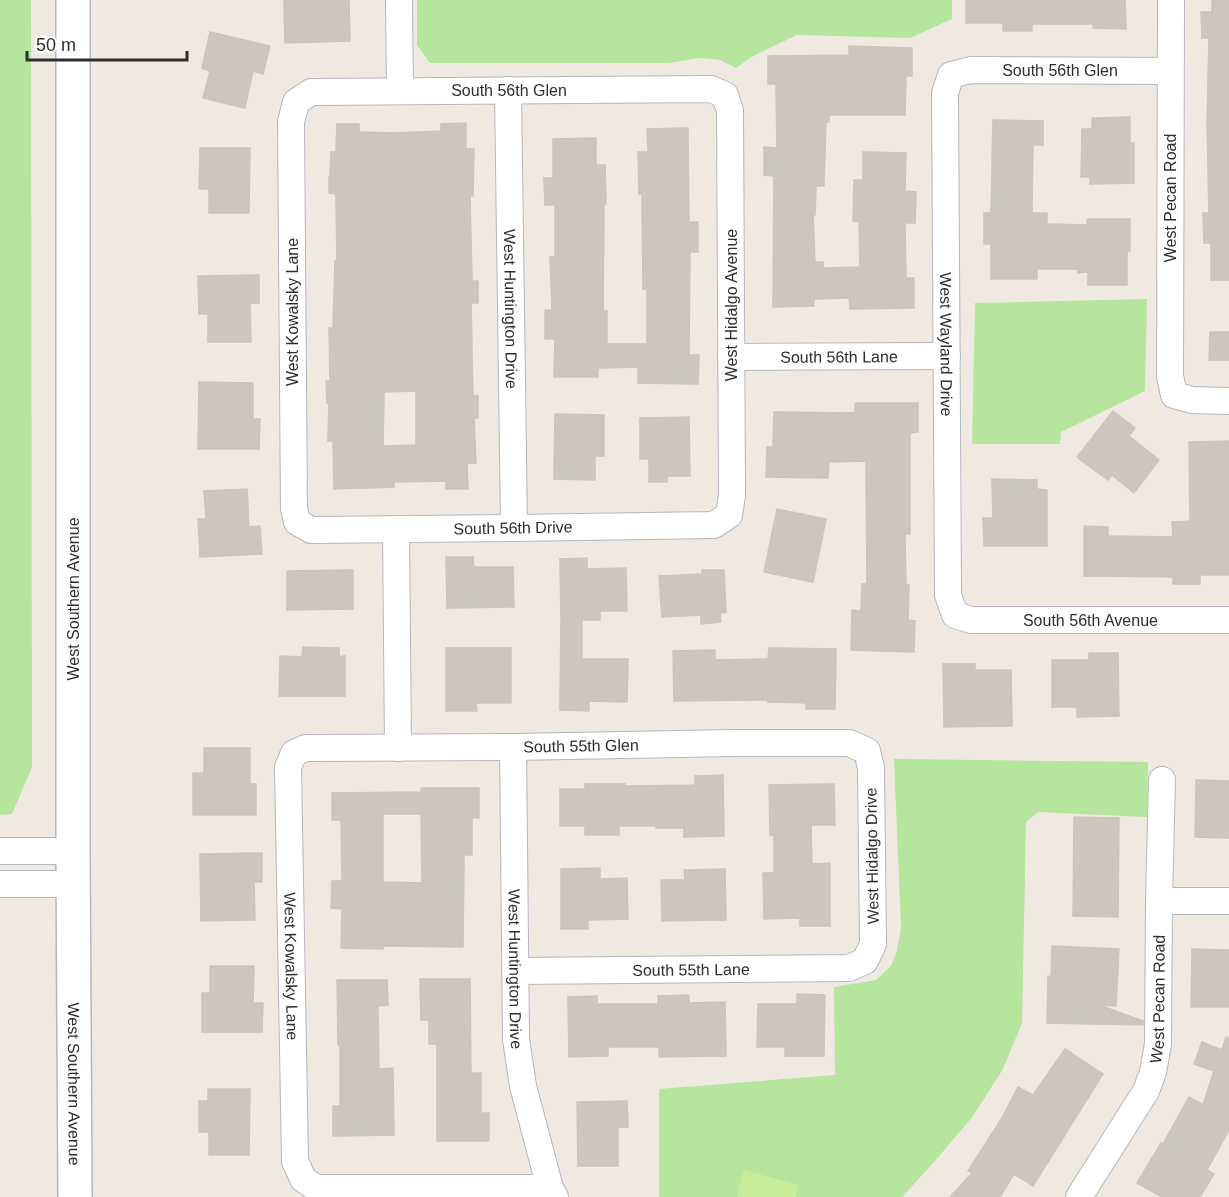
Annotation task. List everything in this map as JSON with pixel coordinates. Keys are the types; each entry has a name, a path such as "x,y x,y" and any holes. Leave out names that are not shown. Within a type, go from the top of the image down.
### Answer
{"main road":[{"name":"West Southern Avenue","path":"74,0 75,1197"}],"street":[{"path":"399,0 400,91"},
{"name":"West Pecan Road","path":"1171,0 1170,376 1174,395 1192,400 1229,400"},
{"name":"South 56th Glen","path":"951,75 971,70 1170,70"},
{"name":"West Wayland Drive","path":"951,75 945,93 948,595 955,615"},
{"name":"South 56th Glen","path":"296,102 311,92 711,89 725,95"},
{"name":"West Huntington Drive","path":"508,90 514,528"},
{"name":"West Hidalgo Avenue","path":"725,95 730,111 732,495 729,515"},
{"name":"West Kowalsky Lane","path":"296,102 291,122 294,508 297,522"},
{"name":"South 56th Lane","path":"731,357 947,356"},
{"name":"South 56th Drive","path":"297,522 311,530 714,525 729,515"},
{"path":"396,529 398,748"},
{"name":"South 56th Avenue","path":"955,615 971,620 1229,620"},
{"name":"South 55th Glen","path":"294,753 306,748 734,743 849,743 867,751"},
{"name":"West Huntington Drive","path":"513,747 516,1039 524,1086 551,1194"},
{"name":"West Hidalgo Drive","path":"865,961 873,944 871,768 867,751"},
{"name":"West Kowalsky Lane","path":"294,753 288,767 294,1149 295,1161 303,1179 316,1188 551,1194"},
{"name":"West Pecan Road","path":"1083,1196 1146,1090 1154,1072 1158,1044 1162,780"},
{"path":"0,851 73,850"},
{"path":"0,884 74,884"},
{"path":"1159,901 1229,901"},
{"name":"South 55th Lane","path":"515,971 849,968 865,961"}],"green space":[{"path":"0,0 31,0 32,767 12,814 0,815"},
{"path":"417,0 952,0 952,19 910,38 797,35 753,56 736,68 720,60 700,58 668,63 430,63 417,45"},
{"path":"1147,299 1145,391 1061,432 1060,444 972,444 975,303"},
{"path":"894,759 1148,762 1147,817 1038,812 1026,822 1022,1023 1003,1069 973,1116 902,1197 659,1197 659,1089 835,1075 834,987 876,980 891,966 897,951 901,927"},
{"path":"744,1170 799,1185 796,1197 737,1197"}],"building":[{"path":"284,0 349,0 350,41 285,43"},
{"path":"966,0 1125,0 1126,29 1093,28 1093,24 1032,24 1032,31 1003,31 1003,23 966,23"},
{"path":"1212,0 1229,0 1229,280 1211,280 1211,243 1204,243 1203,213 1209,213 1207,123 1209,38 1202,38 1201,12 1212,12"},
{"path":"210,32 270,46 263,74 253,71 245,108 203,98 210,71 202,68"},
{"path":"849,46 912,48 912,76 906,76 905,115 829,115 829,122 826,122 824,186 816,186 815,215 813,215 815,262 823,262 823,268 860,267 859,222 853,221 854,180 863,180 863,152 906,153 905,191 916,192 915,223 905,223 906,278 914,278 914,308 850,309 849,298 814,299 814,306 773,307 774,176 764,175 764,147 777,148 776,84 768,84 768,56 849,55"},
{"path":"1130,117 1130,143 1134,143 1134,183 1090,184 1090,177 1081,177 1082,129 1092,129 1092,118"},
{"path":"993,120 1043,121 1043,145 1033,145 1032,213 1047,213 1047,224 1087,225 1087,219 1130,219 1127,285 1088,285 1088,272 1078,273 1078,269 1037,269 1037,279 991,279 991,244 984,244 984,213 991,213"},
{"path":"466,123 466,149 474,149 473,196 470,196 472,281 478,281 478,303 471,303 473,396 478,396 478,418 474,418 476,463 467,463 468,489 446,489 446,481 394,482 394,487 334,489 333,441 328,441 329,403 327,403 326,381 330,381 329,328 333,328 335,261 337,261 336,194 329,193 329,177 331,152 336,152 337,124 359,124 359,132 396,133 441,131 441,124","holes":["416,391 416,445 383,446 384,392"]},
{"path":"688,128 689,222 698,222 698,252 690,252 689,355 699,355 698,384 638,383 638,367 598,368 598,377 554,377 555,339 545,339 545,310 552,310 550,257 555,257 555,205 545,205 544,178 553,178 553,139 596,138 596,165 605,165 603,311 607,311 607,344 647,344 647,289 643,289 642,194 639,194 638,152 648,152 647,129"},
{"path":"200,148 250,148 249,213 209,213 209,189 199,189"},
{"path":"259,275 259,303 250,303 251,342 208,342 208,314 199,314 198,276"},
{"path":"1210,332 1229,332 1229,360 1209,360"},
{"path":"199,382 253,383 253,419 260,419 259,449 198,449"},
{"path":"855,403 918,403 918,432 910,433 910,534 905,534 906,585 909,585 908,620 915,621 914,652 851,650 852,610 861,611 862,584 867,584 866,461 829,462 828,478 766,477 767,447 773,447 774,412 855,413"},
{"path":"1113,411 1135,428 1129,436 1159,460 1134,493 1112,475 1108,480 1077,457"},
{"path":"555,414 604,415 604,456 595,456 595,480 554,479"},
{"path":"689,417 690,476 667,476 667,482 649,482 649,459 640,459 640,418"},
{"path":"1229,441 1229,575 1200,575 1200,584 1173,584 1173,577 1084,576 1084,526 1108,527 1108,536 1173,537 1172,522 1190,521 1189,442"},
{"path":"992,479 1037,480 1037,489 1047,490 1047,546 984,546 983,518 993,518"},
{"path":"247,489 249,527 260,526 262,554 200,557 198,519 206,519 204,491"},
{"path":"777,509 826,519 813,582 764,572"},
{"path":"446,557 473,557 474,567 513,567 514,607 447,608"},
{"path":"587,558 587,569 626,568 627,611 600,611 600,620 582,620 582,659 628,659 627,702 589,701 589,711 560,710 560,559"},
{"path":"353,570 353,609 287,610 287,571"},
{"path":"702,570 724,570 726,612 720,613 721,622 701,624 701,615 662,617 659,576 702,574"},
{"path":"303,647 339,648 339,657 345,656 345,696 279,696 280,656 302,657"},
{"path":"446,648 511,648 511,703 476,703 477,711 446,711"},
{"path":"769,648 836,649 835,709 806,709 806,703 768,702 768,700 674,701 673,651 715,650 715,660 768,659"},
{"path":"1089,653 1118,653 1119,716 1077,717 1077,707 1052,707 1052,660 1089,660"},
{"path":"943,664 975,664 975,670 1011,670 1012,726 944,727"},
{"path":"204,748 250,748 250,784 256,784 256,815 193,815 193,773 204,773"},
{"path":"723,775 724,836 684,837 684,828 656,828 656,826 619,826 619,835 585,835 585,826 560,826 560,789 585,789 585,784 695,785 695,776"},
{"path":"1196,780 1229,781 1229,838 1195,837"},
{"path":"834,784 835,825 811,825 812,864 830,863 830,926 800,926 800,918 764,919 763,873 774,873 774,835 770,835 769,785"},
{"path":"421,788 479,788 479,818 472,818 472,855 464,855 463,947 341,948 342,909 331,908 332,881 342,881 341,820 332,820 332,793 421,792","holes":["383,814 421,814 422,883 383,882"]},
{"path":"1074,817 1119,818 1118,917 1073,916"},
{"path":"262,853 262,882 254,882 255,920 201,921 200,854"},
{"path":"600,868 600,879 627,878 628,919 588,920 588,929 561,929 561,869"},
{"path":"725,869 726,920 662,921 661,880 685,880 684,870"},
{"path":"1052,946 1119,949 1116,1006 1099,1005 1143,1021 1143,1025 1047,1023 1048,976 1051,977"},
{"path":"1192,949 1229,950 1229,1007 1191,1007"},
{"path":"210,966 254,966 253,1003 263,1003 262,1032 202,1032 202,993 210,993"},
{"path":"420,979 470,979 471,1073 481,1073 481,1113 489,1113 489,1141 437,1141 437,1044 429,1044 429,1020 421,1020"},
{"path":"337,980 387,980 388,1005 378,1006 379,1069 393,1068 394,1135 333,1136 333,1106 340,1106"},
{"path":"797,994 825,995 824,1056 785,1056 785,1047 757,1047 758,1004 797,1004"},
{"path":"689,995 689,1003 725,1002 726,1056 659,1057 659,1047 608,1047 608,1056 569,1057 568,997 597,996 597,1004 658,1004 658,996"},
{"path":"1226,1037 1229,1038 1229,1130 1207,1170 1214,1174 1200,1197 1162,1197 1137,1183 1161,1143 1163,1144 1189,1097 1203,1105 1214,1071 1194,1064 1202,1042 1222,1050"},
{"path":"1065,1049 1103,1074 1033,1186 1014,1174 1000,1197 950,1197 972,1173 968,1171 1002,1118 1018,1087 1033,1095"},
{"path":"208,1089 250,1089 249,1155 209,1155 209,1132 199,1132 199,1101 208,1101"},
{"path":"627,1101 628,1127 618,1127 618,1166 578,1166 577,1102"}]}
